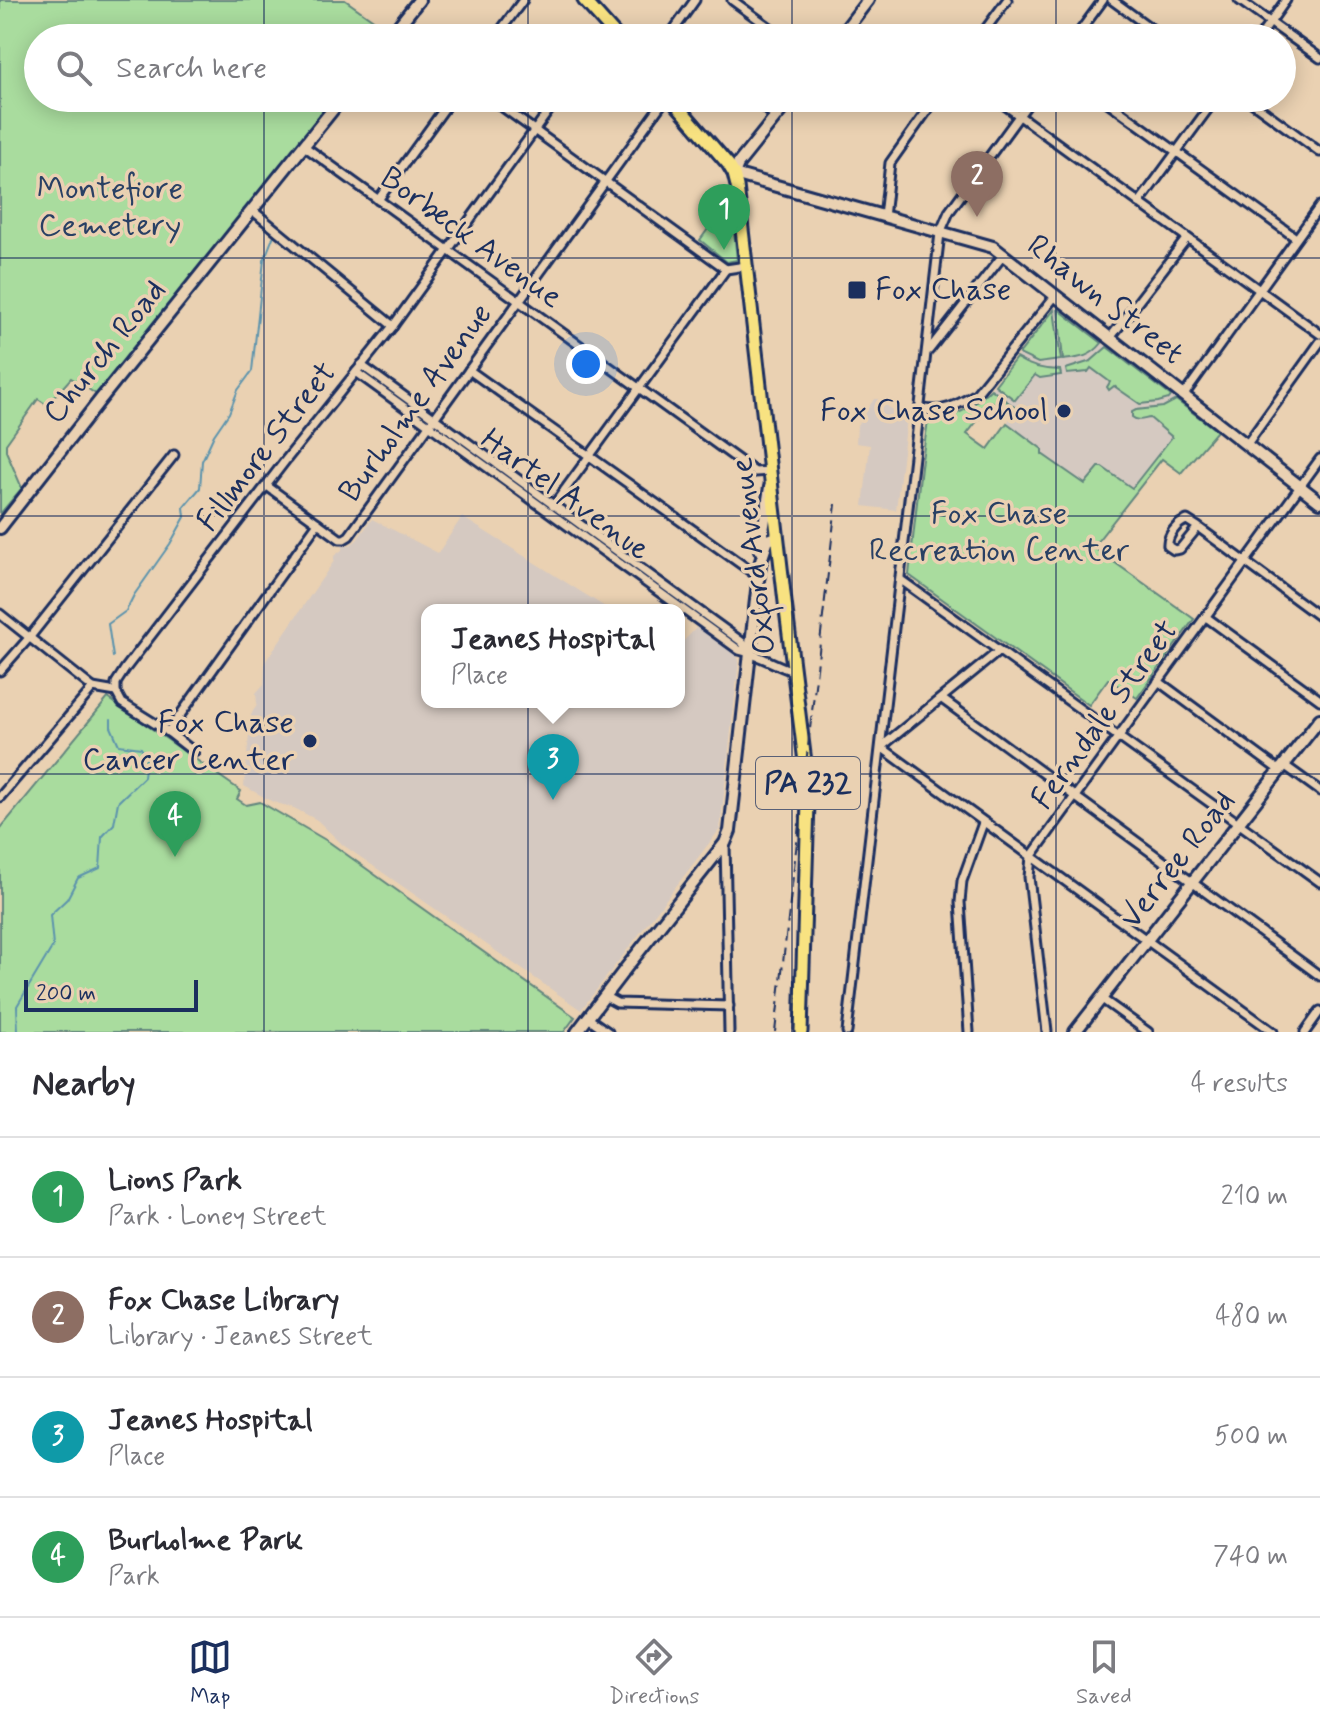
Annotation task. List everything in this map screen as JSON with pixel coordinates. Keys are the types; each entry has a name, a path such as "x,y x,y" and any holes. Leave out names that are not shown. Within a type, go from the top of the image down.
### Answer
{"main road":[{"path":"400,24 419,0"},
{"path":"584,0 602,24"},
{"path":"848,24 864,1"},
{"name":"Church Road","path":"0,528 331,112"},
{"path":"680,112 734,174 738,164 781,112"},
{"name":"Rhawn Street","path":"734,174 993,247 1320,502"},
{"name":"Oxford Avenue","path":"734,174 808,789 801,1032"},
{"path":"577,1032 725,843 730,831 760,545 771,476"},
{"path":"760,564 768,540 777,537"},
{"name":"Verree Road","path":"1075,1032 1320,719"}],"street":[{"path":"505,24 523,0"},
{"path":"678,24 695,0"},
{"path":"732,0 765,24"},
{"path":"989,24 1007,0"},
{"path":"1085,24 1103,0"},
{"path":"1112,0 1145,24"},
{"path":"1239,0 1270,23 1286,0"},
{"path":"1296,41 1320,58"},
{"path":"378,200 442,112"},
{"path":"510,112 726,269 746,266"},
{"name":"Fillmore Street","path":"116,692 116,683 125,669 393,326 548,112"},
{"name":"Burholme Avenue","path":"168,732 318,523 340,539 349,536 658,112"},
{"path":"770,112 777,117"},
{"path":"884,217 890,163 926,112"},
{"path":"1014,112 1320,334"},
{"path":"847,1032 940,233 949,212 1022,112"},
{"path":"1121,112 1296,238"},
{"path":"1139,203 1206,112"},
{"path":"1265,112 1320,152"},
{"name":"Borbeck Avenue","path":"304,146 755,472 771,476"},
{"path":"1184,395 1320,206"},
{"path":"252,210 393,326"},
{"path":"1110,338 1187,238"},
{"path":"927,352 1004,254"},
{"path":"551,508 726,269"},
{"path":"920,408 934,411 946,409 976,394 1056,295"},
{"path":"1247,444 1320,342"},
{"name":"Hartel Avenue","path":"359,368 434,418 678,604"},
{"name":"Hartel Avenue","path":"359,368 428,426 551,508"},
{"path":"469,370 759,577"},
{"path":"0,671 174,455"},
{"name":"Ferndale Street","path":"1047,1032 1029,877 1031,857 1320,459"},
{"path":"267,486 318,523"},
{"path":"1198,527 1180,549 1174,550 1168,546 1168,539 1187,520 1198,527 1320,617"},
{"path":"901,580 1320,882"},
{"name":"Hartel Avenue","path":"685,609 739,650 793,671"},
{"path":"0,614 93,688 116,692 122,703 194,752"},
{"path":"1206,617 1320,700"},
{"path":"881,747 999,651"},
{"path":"1158,681 1320,791"},
{"path":"0,797 93,688"},
{"path":"942,699 1320,976"},
{"path":"881,747 1273,1032"},
{"path":"969,1032 960,902 962,881 983,823"},
{"path":"725,843 729,1032"},
{"path":"604,996 617,1003 729,1006"},
{"path":"1102,999 1148,1032"},
{"path":"1305,1032 1320,1011"},
{"path":"588,1018 608,1032"}],"shaded area":[{"path":"1056,308 1217,431 1181,473 1162,459 1135,491 1098,467 1085,485 1042,454 1042,448 1007,423 1016,409 991,389"},
{"path":"874,399 907,418 896,510 863,506 870,445 856,443 857,425"},
{"path":"462,517 600,604 421,604 421,708 685,708 685,640 698,626 739,660 720,829 581,1010 343,845 317,820 244,786 251,715 257,704 256,693 264,684 265,662 342,546 349,546 357,540 372,519 438,553"}],"green space":[{"name":"Montefiore Cemetery","path":"0,0 345,0 379,24 24,24 24,112 324,112 99,396 71,378 47,405 38,399 6,444 22,488 0,514"},
{"path":"713,222 733,222 737,260 727,262 700,240"},
{"path":"1058,309 1102,343 1085,356 1063,360"},
{"path":"1054,310 1061,360 1038,363 1019,354"},
{"path":"1107,347 1171,396 1169,399 1140,404 1114,386 1109,390 1110,382 1091,368 1088,372 1067,374 1066,369 1091,361"},
{"path":"1016,358 1037,367 1060,370 1061,375 1040,378 1035,375 1015,400 995,385"},
{"name":"Fox Chase Recreation Center","path":"991,389 1017,409 1011,416 992,402 967,434 988,449 1007,423 1042,449 1042,454 1085,484 1102,467 1132,488 1172,437 1150,418 1138,420 1132,417 1132,412 1136,410 1163,407 1176,400 1217,431 1181,473 1162,459 1093,547 1194,619 1137,698 1108,679 1089,705 909,575 928,421 964,410"},
{"path":"108,698 241,791 237,799 246,805 260,802 329,842 575,1017 564,1032 0,1032 0,829"}],"waterway":[{"path":"113,657 108,624 126,611 170,544 185,517 184,507 200,488 202,461 214,435 252,371 264,260 274,235 270,231"},
{"path":"18,1032 17,1006 53,946 50,915 67,899 78,878 100,868 102,837 114,824 118,802 144,777 146,757 141,748 119,745 111,719"}],"railway":[{"path":"775,1032 836,504"}],"place":[{"name":"Fox Chase Library","path":"977,217"},
{"name":"Lions Park","path":"724,250"},
{"name":"Fox Chase","path":"857,290"},
{"name":"Fox Chase School","path":"1064,411"},
{"name":"Fox Chase Cancer Center","path":"310,741"},
{"name":"Jeanes Hospital","path":"553,800"},
{"name":"Burholme Park","path":"175,857"}]}
